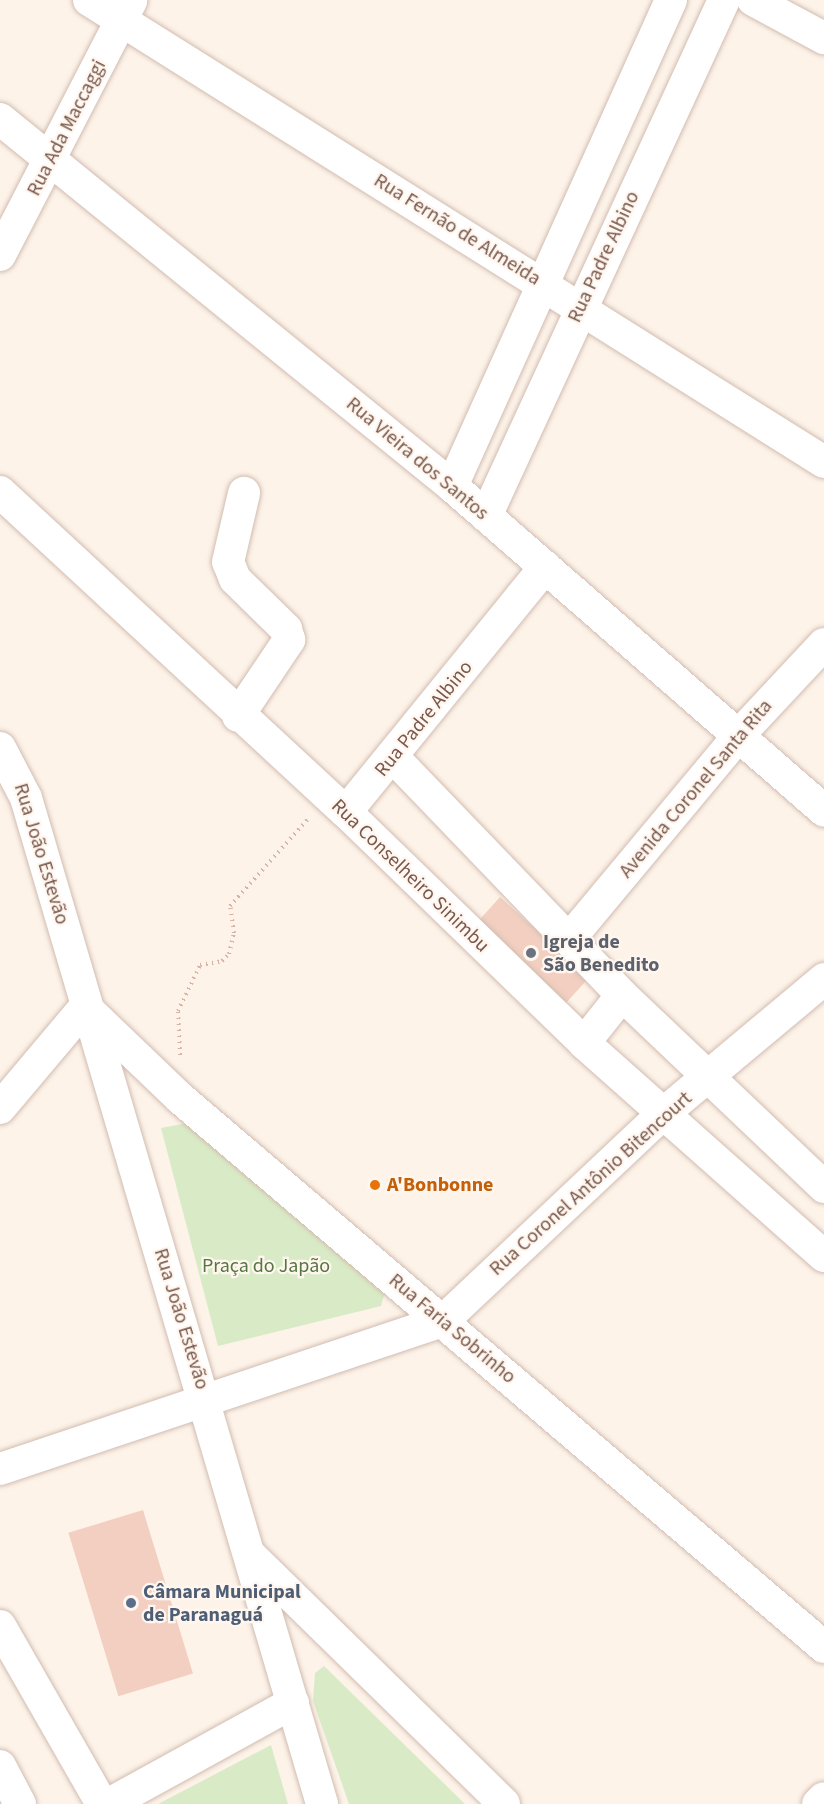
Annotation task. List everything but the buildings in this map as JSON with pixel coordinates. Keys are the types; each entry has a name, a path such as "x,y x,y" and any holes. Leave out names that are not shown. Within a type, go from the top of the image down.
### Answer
{"street":[{"name":"Rua Fernão de Almeida","path":"89,0 126,10 543,285 824,462"},
{"path":"452,486 671,0"},
{"name":"Rua Padre Albino","path":"486,516 724,0"},
{"path":"753,0 824,38"},
{"name":"Rua Ada Maccaggi","path":"0,255 51,161 126,10"},
{"name":"Rua Vieira dos Santos","path":"0,119 452,486 740,735 824,811"},
{"name":"Rua Conselheiro Sinimbu","path":"0,492 238,716 337,805 584,1043 824,1256"},
{"path":"238,716 289,640 286,629 235,579 228,562 244,493"},
{"name":"Rua Padre Albino","path":"337,805 394,758 544,567"},
{"name":"Avenida Coronel Santa Rita","path":"571,937 740,735 824,644"},
{"name":"Rua João Estevão","path":"0,748 26,798 85,1007 207,1401 251,1556 504,1804"},
{"path":"394,758 571,937 622,995 824,1187"},
{"name":"Rua Coronel Antônio Bitencourt","path":"443,1321 664,1113 709,1078 824,979"},
{"path":"584,1043 622,995"},
{"path":"0,1108 85,1007"},
{"name":"Rua Faria Sobrinho","path":"85,1007 181,1099 824,1647"},
{"path":"0,1469 443,1321"},
{"path":"251,1556 322,1804"},
{"path":"0,1626 102,1804"},
{"path":"109,1804 292,1703"},
{"path":"0,1767 20,1804"},
{"path":"818,1804 824,1797"}],"path":[{"path":"181,1099 178,1011 200,965 222,961 229,954 234,933 230,906 337,805"}],"green space":[{"name":"Praça do Japão","path":"198,1121 387,1285 381,1306 218,1346 161,1128"},
{"path":"324,1666 465,1804 349,1804 313,1701 315,1673"},
{"path":"271,1745 288,1804 158,1804"}],"place":[{"name":"Igreja de São Benedito","path":"531,953"},
{"name":"A'Bonbonne","path":"375,1185"},
{"name":"Câmara Municipal de Paranaguá","path":"131,1603"}]}
